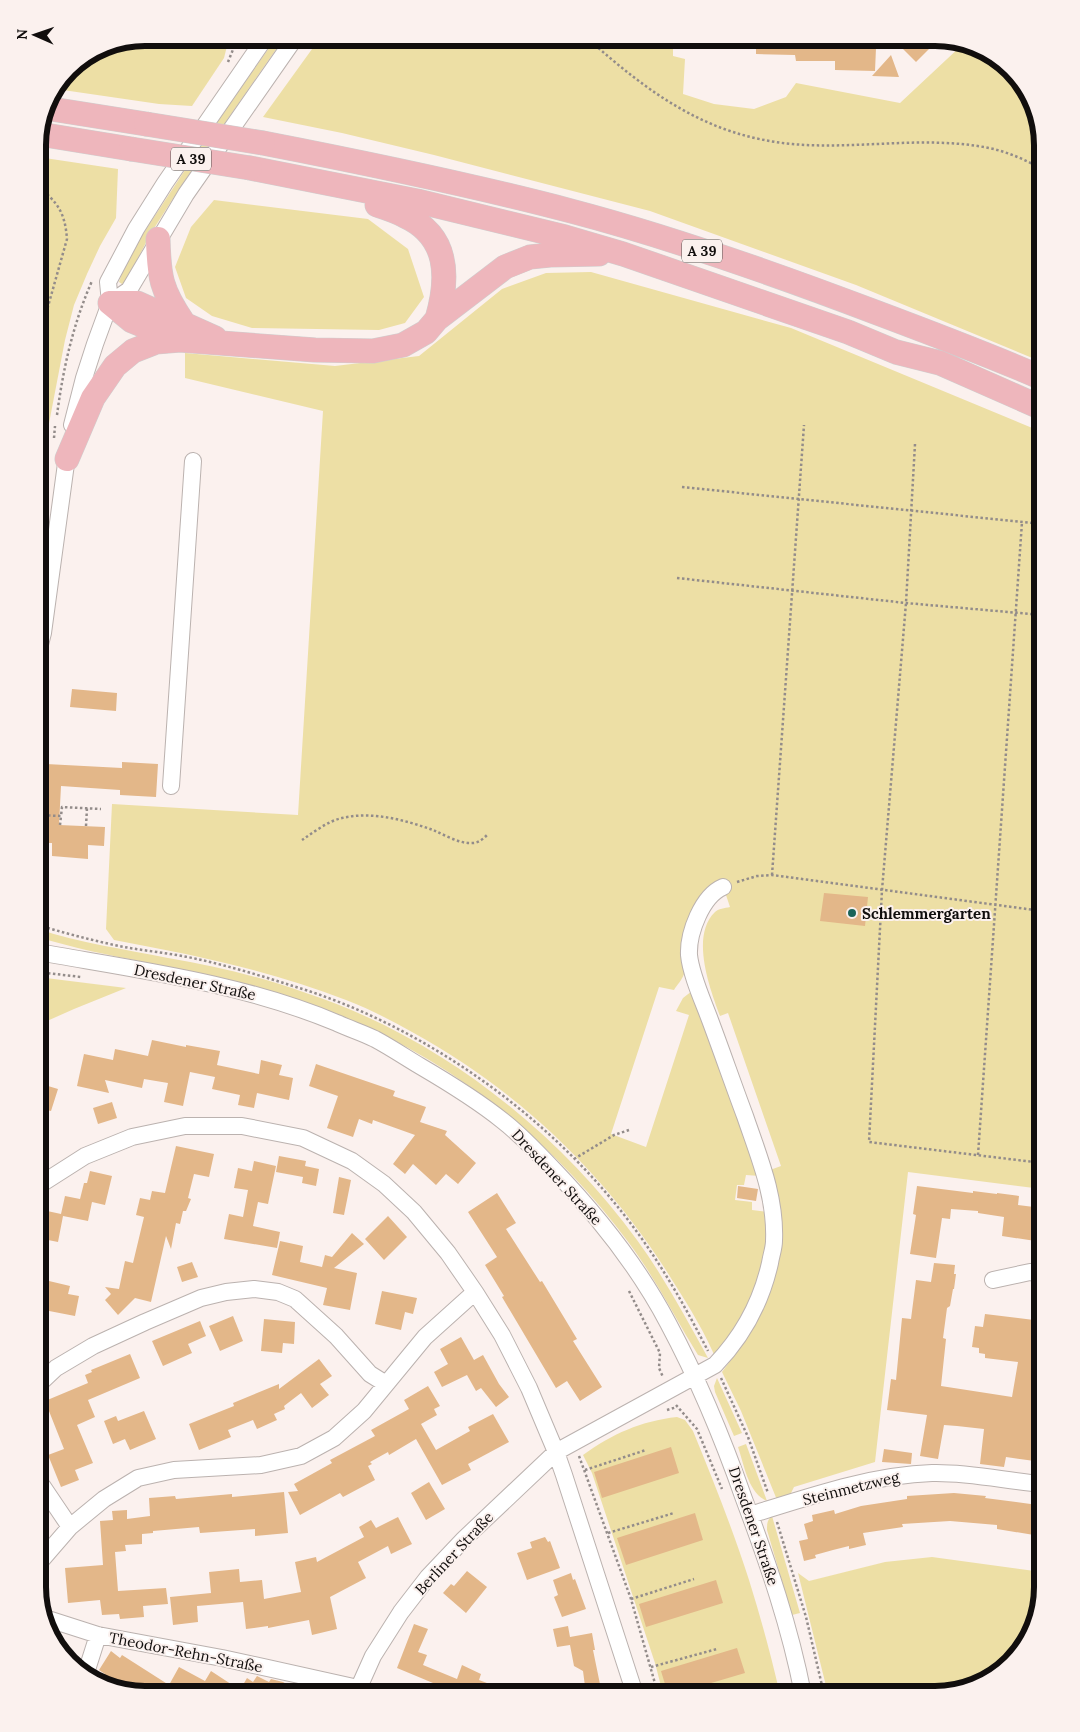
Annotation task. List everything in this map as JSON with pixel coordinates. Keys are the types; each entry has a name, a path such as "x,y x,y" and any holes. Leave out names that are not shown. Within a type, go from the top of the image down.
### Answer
{"highway":[{"name":"A 39","path":"53,109 263,144 422,175 572,211 680,243 788,279 1002,360 1034,374"},
{"name":"A 39","path":"47,135 308,179 417,201 565,237 623,254 848,332 896,352 940,363 1034,404"},
{"path":"308,179 407,216 429,234 435,241 443,261 446,278 438,319"},
{"path":"158,239 159,267 163,284 181,331"},
{"path":"110,303 137,303 181,331 226,343 315,350 373,352 403,345 426,332 438,319 505,267 530,257 550,254 623,254"},
{"path":"67,459 93,398 115,366 133,351 181,331"}],"street":[{"path":"46,611 71,430 84,378 110,303 108,282 136,229 165,183 260,46"},
{"path":"110,303 129,290 186,194 289,46"},
{"path":"171,786 193,461"},
{"name":"Berliner Straße","path":"364,1686 373,1656 401,1612 428,1576 464,1539 556,1452 715,1365 731,1348 751,1318 765,1284 774,1242 773,1206 762,1164 704,1004 689,956 690,939 696,920 710,896 723,887"},
{"name":"Dresdener Straße","path":"46,953 197,980 254,994 314,1014 375,1039 467,1094 505,1122 536,1151 587,1204 643,1280 668,1321 725,1445 775,1585 801,1686"},
{"path":"46,1181 85,1156 132,1137 185,1126 242,1126 303,1138 352,1161 384,1184 414,1212 448,1253 475,1292 506,1344 529,1388 556,1452 632,1686"},
{"path":"993,1280 1034,1273"},
{"path":"46,1377 56,1368 94,1346 201,1298 226,1292 254,1289 278,1292 295,1299 336,1336 370,1374 386,1384"},
{"path":"46,1555 70,1527 104,1499 138,1478 174,1470 261,1465 301,1456 334,1438 364,1411 425,1337 475,1292"},
{"name":"Steinmetzweg","path":"750,1515 874,1480 906,1475 956,1474 1034,1483"},
{"path":"46,1491 70,1527"},
{"name":"Theodor-Rehn-Straße","path":"51,1620 98,1635 222,1658 337,1686"},
{"path":"88,1667 98,1635"}],"path":[{"path":"596,46 625,72 670,103 720,128 745,136 772,142 815,145 903,143 976,146 1004,152 1034,165"},
{"path":"46,193 62,214 66,224 67,239 46,314"},
{"path":"772,875 797,499 804,424"},
{"path":"915,444 906,603 882,890 869,1142 1034,1162"},
{"path":"682,487 910,512 1034,523"},
{"path":"978,1155 1022,522"},
{"path":"677,578 906,603 1034,614"},
{"path":"60,825 62,807 101,810"},
{"path":"86,826 87,808"},
{"path":"46,815 61,816"},
{"path":"302,840 341,818 378,816 400,820 467,843 474,844 481,841 488,834"},
{"path":"723,887 757,876 772,875 1034,910"},
{"path":"46,927 118,946 197,959 294,986 346,1003 411,1036 479,1077 523,1111 574,1159 614,1202 638,1232 693,1321 715,1365 748,1437 773,1508 806,1618 823,1686"},
{"path":"46,973 89,978"},
{"path":"574,1159 614,1135 629,1130"},
{"path":"625,1283 660,1353 659,1368 669,1391 677,1408 688,1417 697,1429 724,1494"},
{"path":"660,1412 677,1408"},
{"path":"585,1470 646,1450"},
{"path":"577,1452 631,1598 656,1686"},
{"path":"608,1533 674,1513"},
{"path":"631,1598 694,1579"},
{"path":"651,1667 717,1649"}],"shaded area":[{"path":"145,46 227,46 224,58 192,106 159,104 63,90 75,75 90,63 101,56 126,48"},
{"path":"270,46 278,46 183,183 151,233 125,283 122,284 119,282 123,271 139,240"},
{"path":"314,46 673,46 673,56 685,59 683,94 714,104 754,109 786,97 796,83 900,103 958,49 967,51 990,63 1009,80 1024,101 1032,126 1034,145 1034,359 856,285 650,211 434,155 342,133 263,117"},
{"path":"46,158 118,169 116,218 100,246 74,305 65,340 46,439"},
{"path":"214,200 368,219 408,249 424,297 405,323 379,330 252,328 212,316 186,298 175,267 191,227"},
{"path":"591,272 791,328 1034,429 1034,1188 908,1172 875,1462 794,1487 789,1497 777,1500 741,1411 722,1372 758,1316 774,1276 780,1233 777,1195 770,1170 781,1166 728,1013 720,1016 707,978 703,948 708,922 716,911 730,907 721,880 700,901 687,928 684,947 686,968 682,978 674,990 659,987 611,1134 646,1147 689,1015 676,1011 683,998 692,991 695,993 760,1176 746,1175 744,1185 737,1185 735,1200 752,1202 752,1210 767,1212 767,1252 757,1291 740,1327 717,1361 680,1292 649,1244 621,1208 560,1140 490,1081 452,1055 412,1032 354,1003 317,989 260,972 114,940 106,929 112,804 298,815 323,411 185,378 185,353 335,366 419,356 502,289 546,273"},
{"path":"46,932 86,942 221,968 289,987 355,1011 402,1034 447,1061 490,1091 531,1124 570,1161 605,1199 656,1268 708,1358 698,1355 639,1257 592,1197 552,1155 509,1117 464,1082 415,1052 364,1026 310,1004 227,979 64,945 46,939"},
{"path":"46,978 126,988 46,1021"},
{"path":"717,1378 742,1433 734,1436 715,1392 714,1386"},
{"path":"677,1417 685,1420 693,1431 743,1561 758,1608 778,1686 661,1686 592,1473 583,1455 627,1430"},
{"path":"746,1444 767,1501 755,1492 748,1477 738,1447"},
{"path":"772,1516 800,1613 792,1615 767,1530 769,1519"},
{"path":"932,1557 1034,1571 1033,1600 1024,1631 1000,1661 979,1676 961,1682 935,1686 826,1686 798,1573 809,1581 885,1562"}],"building":[{"path":"756,46 876,48 875,71 835,70 835,61 796,61 795,55 756,54"},
{"path":"900,46 932,46 916,62"},
{"path":"891,55 899,77 872,76"},
{"path":"72,689 117,693 116,711 70,707"},
{"path":"122,762 158,764 156,797 120,795 120,790 61,786 59,825 105,827 104,846 88,845 88,859 52,856 52,843 46,843 46,764 122,768"},
{"path":"824,893 868,897 865,926 820,921"},
{"path":"152,1040 220,1051 217,1065 259,1074 261,1060 282,1065 279,1075 293,1078 289,1100 257,1093 254,1108 238,1105 240,1095 212,1089 215,1077 190,1072 183,1106 164,1102 168,1083 144,1079 142,1088 105,1080 109,1093 77,1086 84,1054 113,1060 115,1049 148,1056"},
{"path":"316,1064 395,1091 393,1096 426,1107 420,1122 447,1131 445,1135 476,1163 458,1184 446,1174 436,1185 413,1164 405,1174 393,1164 415,1135 373,1120 372,1124 359,1119 353,1137 327,1128 338,1096 309,1086"},
{"path":"46,1085 58,1089 51,1111 46,1110"},
{"path":"112,1102 117,1118 98,1124 93,1108"},
{"path":"176,1146 214,1154 209,1177 194,1174 188,1198 191,1199 186,1211 183,1211 180,1224 176,1223 171,1249 166,1236 151,1302 135,1298 118,1315 105,1300 111,1294 105,1287 119,1289 125,1261 133,1263 144,1217 136,1215 140,1198 150,1200 152,1191 165,1193"},
{"path":"279,1156 306,1161 305,1166 319,1169 316,1186 302,1183 303,1177 276,1172"},
{"path":"254,1161 276,1166 268,1204 258,1202 253,1226 280,1232 277,1248 224,1239 229,1214 243,1217 248,1190 234,1188 238,1168 252,1171"},
{"path":"90,1171 112,1176 105,1205 92,1202 88,1221 63,1216 58,1242 46,1240 46,1211 61,1214 65,1196 80,1199 84,1183 87,1183"},
{"path":"339,1177 351,1180 344,1215 333,1213"},
{"path":"738,1186 758,1189 756,1201 737,1198"},
{"path":"917,1186 973,1193 973,1191 1019,1196 1018,1205 1034,1207 1034,1241 1002,1236 1004,1217 978,1213 978,1211 951,1209 950,1219 942,1218 936,1258 910,1254 916,1215 913,1214"},
{"path":"497,1193 516,1223 506,1229 540,1282 542,1281 577,1339 573,1341 602,1387 580,1401 567,1381 556,1388 485,1265 497,1257 468,1212"},
{"path":"388,1216 407,1237 384,1260 365,1239"},
{"path":"352,1233 364,1244 334,1268 357,1273 350,1310 323,1305 327,1288 272,1275 280,1241 303,1246 300,1262 322,1267 325,1255 332,1257"},
{"path":"192,1262 198,1277 182,1282 177,1267"},
{"path":"934,1263 955,1265 954,1289 950,1306 947,1308 943,1338 946,1339 941,1386 1012,1397 1018,1362 985,1358 985,1354 979,1353 979,1348 972,1347 975,1326 983,1327 985,1314 1034,1320 1034,1461 1006,1457 1004,1467 980,1464 984,1429 944,1425 938,1459 920,1456 927,1415 887,1410 891,1379 896,1380 902,1318 911,1319 916,1280 931,1282"},
{"path":"49,1281 70,1286 68,1294 79,1296 75,1316 46,1310"},
{"path":"382,1291 417,1298 413,1314 405,1312 401,1330 375,1324"},
{"path":"233,1316 243,1341 220,1351 209,1326"},
{"path":"264,1319 295,1322 294,1344 283,1343 282,1353 261,1351"},
{"path":"200,1321 206,1336 188,1344 192,1353 163,1366 152,1341"},
{"path":"461,1337 474,1360 483,1355 499,1384 509,1397 496,1407 481,1388 476,1391 467,1375 442,1387 434,1372 448,1364 440,1349"},
{"path":"130,1354 140,1378 88,1400 95,1417 77,1425 93,1463 75,1470 79,1480 61,1487 48,1455 64,1449 46,1401 88,1383 85,1375 92,1372 91,1370"},
{"path":"319,1359 332,1376 320,1384 329,1395 312,1408 301,1393 284,1406 285,1409 274,1414 277,1420 257,1429 253,1420 228,1430 231,1437 199,1450 189,1424 234,1406 233,1403 279,1384 279,1389"},
{"path":"428,1386 440,1406 434,1409 437,1415 421,1424 436,1450 470,1431 468,1427 493,1414 509,1442 468,1464 471,1470 442,1485 416,1439 389,1455 388,1452 370,1462 372,1464 368,1466 375,1480 343,1497 340,1493 300,1515 288,1492 298,1491 294,1484 332,1463 330,1460 375,1436 371,1430 409,1409 404,1400"},
{"path":"144,1411 156,1439 130,1450 125,1439 113,1444 104,1421 116,1416 118,1421"},
{"path":"671,1447 679,1473 602,1498 594,1472"},
{"path":"884,1449 912,1453 911,1464 882,1462"},
{"path":"429,1482 445,1509 426,1520 411,1493"},
{"path":"284,1492 288,1533 255,1536 255,1529 200,1533 199,1527 153,1531 153,1533 142,1534 142,1544 125,1545 126,1551 115,1552 118,1591 166,1588 168,1604 143,1606 144,1617 120,1619 119,1614 102,1615 100,1600 68,1603 65,1568 103,1565 100,1521 113,1520 112,1511 127,1510 127,1519 150,1516 149,1498 175,1496 176,1499 232,1494 232,1497"},
{"path":"954,1493 986,1496 985,1498 1034,1504 1034,1535 997,1529 997,1525 950,1521 902,1524 903,1527 863,1533 866,1545 849,1549 849,1546 833,1550 815,1555 816,1558 804,1561 799,1541 808,1539 804,1524 813,1521 812,1515 834,1510 835,1514 861,1506 907,1499 907,1496"},
{"path":"695,1513 703,1540 626,1565 617,1538"},
{"path":"398,1517 412,1544 391,1554 388,1546 358,1562 366,1578 330,1597 337,1629 312,1635 309,1620 268,1628 268,1626 246,1629 243,1602 197,1606 198,1622 173,1625 170,1597 211,1593 209,1572 239,1569 240,1582 262,1580 264,1599 301,1592 295,1562 316,1557 317,1562 364,1537 359,1527 371,1520 376,1528"},
{"path":"545,1537 548,1542 550,1541 560,1568 527,1580 517,1553 532,1548 530,1542"},
{"path":"467,1571 487,1587 466,1613 443,1593 451,1584 454,1586"},
{"path":"571,1573 586,1609 562,1617 554,1597 558,1595 553,1580"},
{"path":"716,1580 723,1603 646,1627 639,1604"},
{"path":"414,1624 428,1629 418,1652 427,1655 423,1665 457,1679 462,1665 481,1674 479,1680 495,1686 432,1686 433,1683 397,1668"},
{"path":"568,1626 570,1637 592,1633 595,1650 593,1650 600,1686 585,1686 583,1671 574,1666 570,1645 557,1647 553,1629"},
{"path":"737,1648 745,1673 701,1686 666,1686 661,1671"},
{"path":"111,1651 120,1658 122,1655 169,1685 179,1667 205,1681 211,1671 234,1686 139,1686 113,1681 103,1677 105,1674 99,1670"},
{"path":"257,1676 269,1682 271,1679 290,1686 242,1686 247,1678 253,1682"}],"place":[{"name":"Schlemmergarten","path":"852,913"}]}
